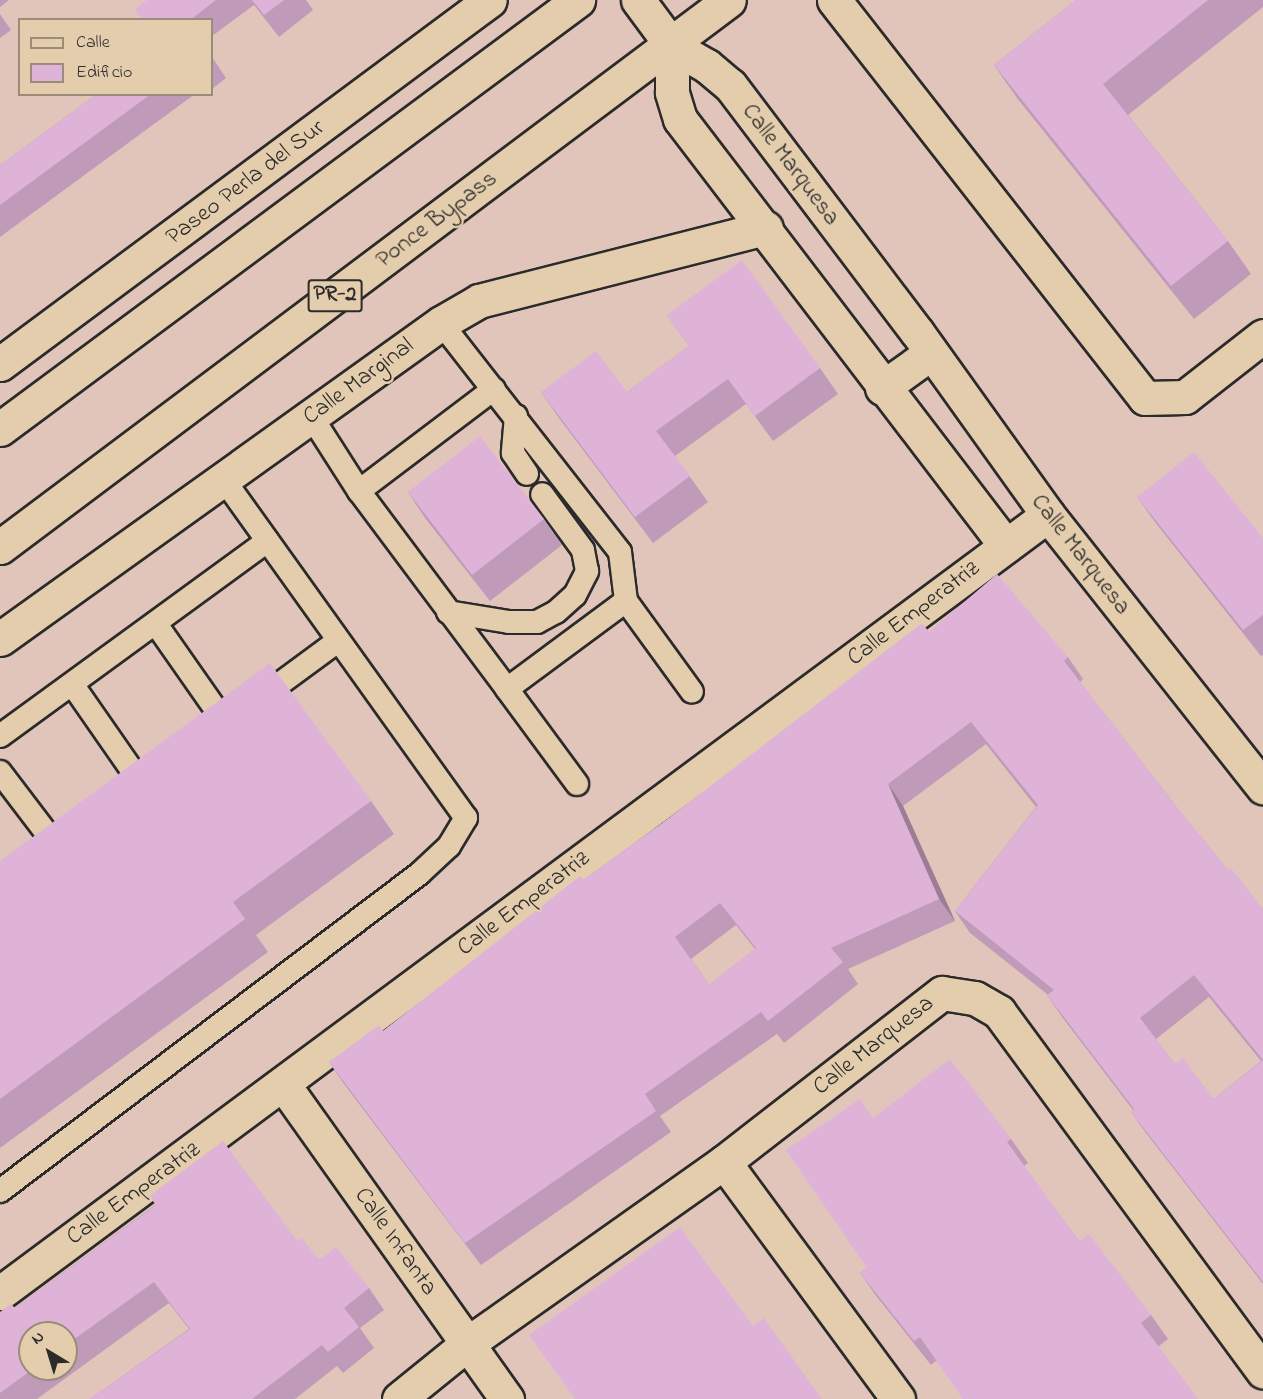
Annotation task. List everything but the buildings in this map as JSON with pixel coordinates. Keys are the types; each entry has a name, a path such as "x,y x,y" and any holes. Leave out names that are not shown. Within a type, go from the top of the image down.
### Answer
{"main road":[{"name":"Paseo Perla del Sur","path":"0,364 490,0"},
{"path":"0,429 578,0"},
{"path":"638,0 672,46 672,92 680,119 766,228 882,388 1006,546"},
{"name":"Ponce Bypass","path":"0,547 672,46 729,0"},
{"path":"834,0 1145,398 1185,397 1263,336"},
{"name":"Calle Marquesa","path":"672,46 707,66 730,85 931,353 1048,515 1263,787"},
{"name":"Calle Marginal","path":"0,639 441,323 479,301 766,228"},
{"path":"882,388 931,353"},
{"name":"Calle Emperatriz","path":"0,1293 1048,515"},
{"name":"Calle Marquesa","path":"399,1399 467,1344 724,1162 942,993 975,998 999,1012 1263,1371"},
{"name":"Calle Infanta","path":"283,1084 507,1399"},
{"path":"724,1162 898,1399"}],"lane":[{"path":"441,323 620,552 626,602 692,692"},
{"path":"359,491 494,389"},
{"path":"311,416 359,491 577,784"},
{"path":"516,417 513,453 527,474"},
{"path":"0,1191 419,874 449,846 466,818 223,479"},
{"path":"448,612 509,622 537,622 556,612 575,595 586,571 583,550 542,494"},
{"path":"0,736 267,541"},
{"path":"507,688 626,602"},
{"path":"156,624 226,724"},
{"path":"207,738 338,641"},
{"path":"72,684 143,786"},
{"path":"0,772 50,854 77,834"},
{"path":"124,799 162,772"}]}
